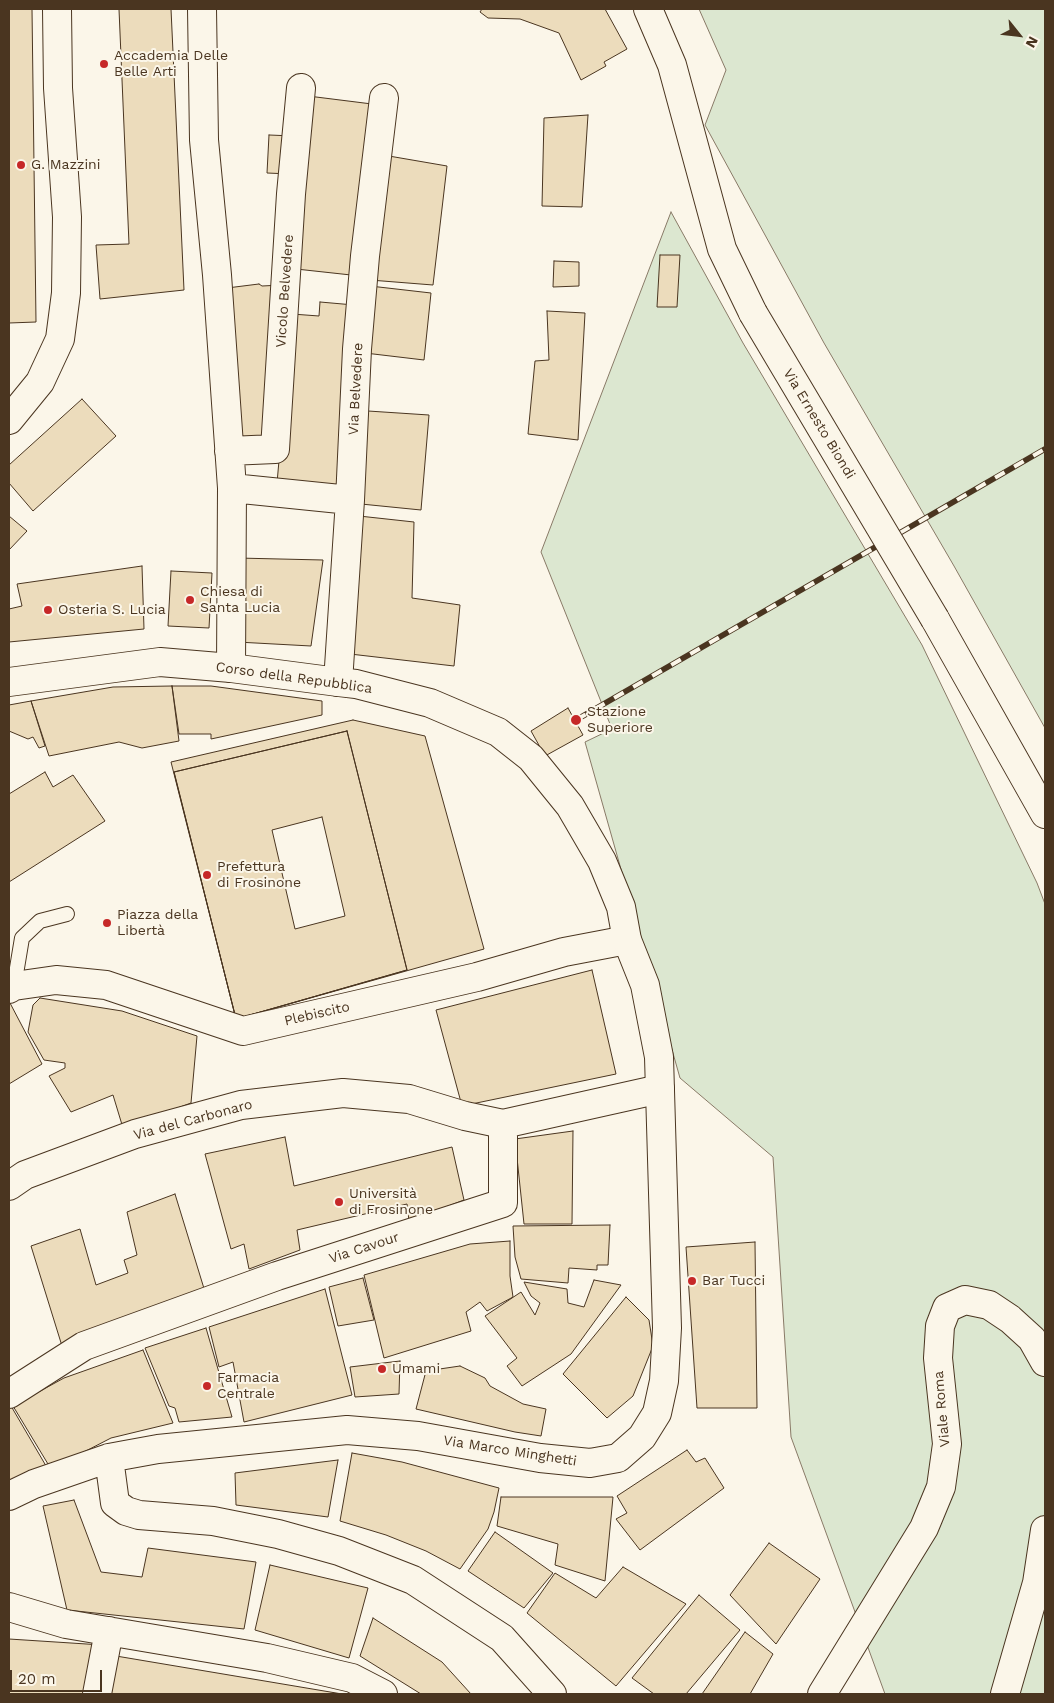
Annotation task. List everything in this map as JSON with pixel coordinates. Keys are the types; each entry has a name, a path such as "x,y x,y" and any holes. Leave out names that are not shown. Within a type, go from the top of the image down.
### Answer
{"street":[{"path":"9,420 40,382 60,339 66,293 67,217 58,88 57,9"},
{"path":"202,9 204,140 217,275 232,488 231,668"},
{"name":"Via Ernesto Biondi","path":"648,9 672,64 722,249 753,313 935,619 1045,814"},
{"name":"Vicolo Belvedere","path":"229,451 274,450 291,194 301,88"},
{"name":"Via Belvedere","path":"338,682 359,330 365,256 384,98"},
{"path":"232,488 350,500"},
{"name":"Corso della Repubblica","path":"9,682 160,662 231,668 356,684 430,703 498,732 531,758 570,806 602,861 621,908 627,940 645,985 659,1057 660,1089"},
{"name":"Plebiscito","path":"11,988 56,980 106,985 243,1031 477,977 564,952 627,940"},
{"path":"502,1124 660,1089"},
{"name":"Via Marco Minghetti","path":"9,1496 34,1484 109,1458 158,1449 348,1430 418,1436 540,1458 590,1463 618,1458 642,1437 657,1413 664,1381 667,1328 660,1089"},
{"name":"Via del Carbonaro","path":"9,1186 24,1175 135,1134 241,1105 343,1093 409,1099 465,1116 502,1124"},
{"name":"Via Cavour","path":"9,1394 84,1346 277,1276 503,1203 502,1124"},
{"name":"Viale Roma","path":"822,1694 924,1528 940,1487 947,1444 938,1358 940,1326 947,1308 965,1300 990,1305 1010,1319 1032,1339 1045,1362"},
{"path":"109,1458 115,1503 126,1511 139,1515 213,1521 278,1534 339,1551 413,1580 502,1638 552,1694"},
{"path":"1005,1694 1037,1582 1045,1530"},
{"path":"9,1607 66,1624 267,1658 352,1678 383,1694"},
{"path":"97,1694 109,1631"}],"lane":[{"path":"11,988 22,938 40,921 68,914"}],"green space":[{"path":"699,9 1045,9 1045,728 954,566 824,343 705,125 726,70"},
{"path":"671,212 743,343 922,645 1037,883 1045,904 1045,1694 885,1694 791,1437 773,1157 680,1078 585,742 612,729 541,552"}],"building":[{"name":"G. Mazzini","path":"9,9 32,9 36,322 9,323"},
{"path":"119,9 171,9 184,290 100,299 96,245 129,244"},
{"path":"482,9 605,9 627,49 604,62 606,66 581,80 559,33 520,19 488,18 480,12"},
{"path":"308,96 372,104 351,275 287,268"},
{"path":"588,115 582,207 542,206 544,118"},
{"path":"269,135 293,136 290,174 267,173"},
{"path":"383,155 447,166 433,285 370,280"},
{"path":"660,255 680,255 677,307 657,307"},
{"path":"554,261 579,262 579,286 553,287"},
{"path":"259,284 262,286 282,285 272,441 234,444 227,288"},
{"path":"370,286 431,293 424,360 365,353"},
{"path":"320,302 354,305 338,488 277,483 292,314 319,316"},
{"path":"547,311 585,313 578,440 528,434 535,361 549,360"},
{"path":"82,399 116,436 33,511 9,483 9,465"},
{"path":"368,411 429,415 421,510 361,504"},
{"path":"9,516 27,531 9,550"},
{"path":"359,516 414,522 412,598 460,605 454,666 350,654"},
{"path":"237,558 323,560 311,646 237,642"},
{"path":"142,566 144,629 9,642 9,609 22,606 17,584"},
{"name":"Chiesa di Santa Lucia","path":"171,571 212,573 209,628 168,626"},
{"path":"172,686 211,686 322,701 322,715 211,739 211,734 179,734"},
{"path":"172,686 179,741 142,748 119,742 49,756 31,701 113,687"},
{"path":"31,701 45,746 39,748 33,737 28,739 9,731 9,705"},
{"name":"Stazione Superiore","path":"568,708 583,735 545,756 531,731"},
{"path":"353,720 425,736 484,949 236,1019 171,762"},
{"path":"347,731 407,970 236,1019 174,772","holes":["322,817 345,916 295,929 272,830"]},
{"path":"347,731 407,970 236,1019 174,772"},
{"path":"45,772 53,787 73,775 105,821 9,882 9,794"},
{"path":"592,970 616,1074 462,1106 436,1010"},
{"path":"40,998 122,1011 197,1036 191,1103 123,1128 113,1095 71,1112 49,1076 65,1068 65,1063 44,1060 28,1032 33,1005"},
{"path":"9,1004 42,1064 9,1084"},
{"path":"573,1131 572,1224 524,1224 515,1139"},
{"name":"Università di Frosinone","path":"285,1137 294,1186 452,1147 464,1200 409,1221 407,1204 297,1230 300,1250 249,1269 244,1244 231,1249 205,1154"},
{"path":"175,1194 206,1295 62,1346 31,1246 80,1229 96,1285 128,1273 124,1260 137,1255 127,1212"},
{"path":"610,1225 608,1265 597,1265 597,1270 569,1268 568,1283 521,1279 515,1257 513,1226"},
{"path":"510,1241 510,1276 513,1297 487,1311 480,1302 466,1312 471,1331 384,1358 364,1275 470,1244"},
{"path":"755,1242 757,1408 697,1408 686,1247"},
{"path":"363,1278 374,1320 338,1326 329,1287"},
{"path":"594,1280 621,1285 571,1354 522,1386 507,1366 517,1358 485,1316 521,1292 535,1315 540,1303 531,1296 524,1282 567,1289 568,1303 584,1307"},
{"path":"325,1289 352,1395 244,1422 233,1362 219,1367 209,1327"},
{"path":"626,1297 649,1320 653,1346 633,1396 607,1418 563,1374"},
{"path":"206,1328 232,1417 179,1422 175,1408 169,1406 145,1348"},
{"path":"143,1350 173,1423 111,1438 51,1469 13,1406 64,1378"},
{"path":"400,1361 399,1394 355,1397 350,1367"},
{"path":"460,1366 485,1378 490,1386 523,1404 546,1409 541,1436 515,1432 416,1409 426,1371"},
{"path":"11,1406 49,1471 9,1490 9,1408"},
{"path":"687,1450 696,1462 705,1458 724,1488 640,1550 616,1519 627,1513 617,1496"},
{"path":"352,1453 402,1462 499,1488 488,1529 460,1569 426,1551 386,1535 340,1521"},
{"path":"338,1460 328,1517 236,1505 235,1473"},
{"path":"501,1497 613,1497 605,1581 555,1565 558,1544 497,1526"},
{"path":"74,1500 101,1572 142,1577 148,1548 256,1562 244,1629 67,1610 43,1506"},
{"path":"495,1532 553,1573 524,1608 468,1571"},
{"path":"769,1543 820,1579 776,1644 730,1595"},
{"path":"270,1565 368,1588 349,1658 255,1630"},
{"path":"623,1567 686,1604 616,1686 527,1613 555,1573 596,1598"},
{"path":"699,1595 740,1630 686,1694 654,1694 632,1678"},
{"path":"373,1618 442,1662 471,1694 421,1694 360,1656"},
{"path":"745,1632 773,1654 750,1694 702,1694"},
{"path":"9,1639 102,1645 89,1694 9,1694"},
{"path":"116,1656 342,1694 108,1694"}],"railway":[{"path":"576,720 1045,449"}],"place":[{"name":"Accademia Delle Belle Arti","path":"104,64"},
{"name":"G. Mazzini","path":"21,165"},
{"name":"Chiesa di Santa Lucia","path":"190,600"},
{"name":"Osteria S. Lucia","path":"48,610"},
{"name":"Stazione Superiore","path":"576,720"},
{"name":"Prefettura di Frosinone","path":"207,875"},
{"name":"Piazza della Libertà","path":"107,923"},
{"name":"Università di Frosinone","path":"339,1202"},
{"name":"Bar Tucci","path":"692,1281"},
{"name":"Umami","path":"382,1369"},
{"name":"Farmacia Centrale","path":"207,1386"}]}
